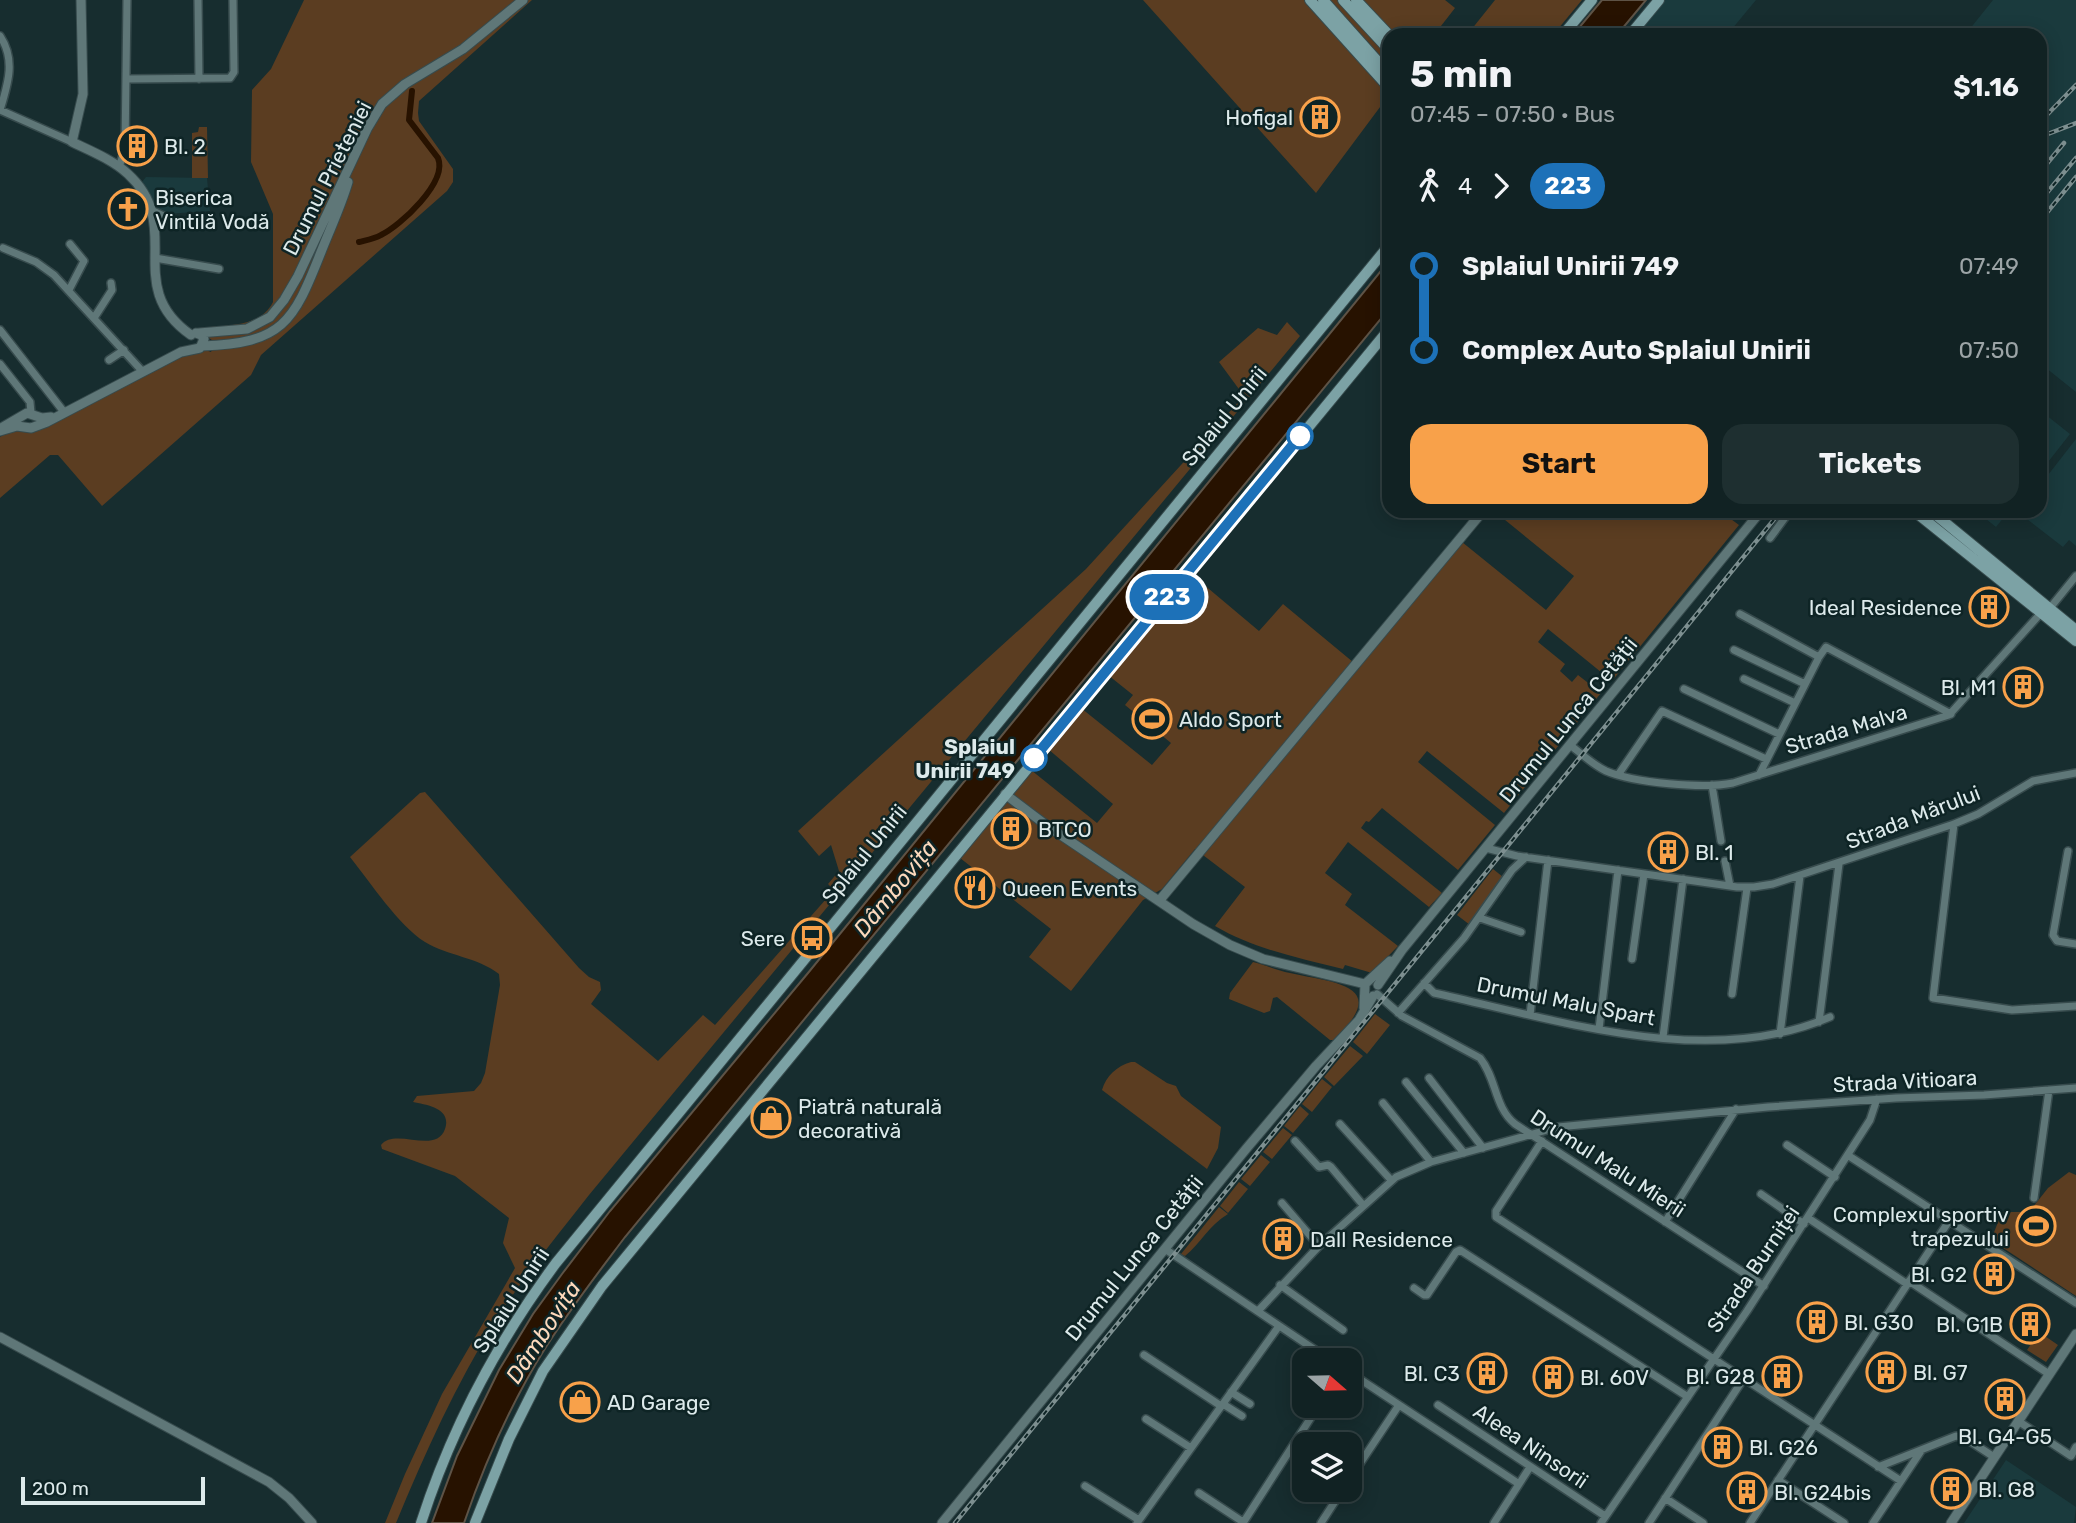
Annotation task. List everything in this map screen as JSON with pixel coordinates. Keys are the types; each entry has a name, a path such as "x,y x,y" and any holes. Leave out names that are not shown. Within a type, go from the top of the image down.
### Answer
{"main road":[{"path":"1310,0 1382,80"},
{"path":"1323,0 1382,66"},
{"path":"1343,0 1382,42"},
{"path":"1356,0 1382,28"},
{"path":"1569,28 1592,0"},
{"path":"1636,28 1658,0"},
{"name":"Splaiul Unirii","path":"421,1523 443,1464 489,1368 513,1324 556,1263 1382,254"},
{"path":"475,1523 509,1439 543,1371 596,1293 1382,338"},
{"path":"1923,518 2045,611 2076,630"},
{"path":"1939,518 2076,641"}],"street":[{"path":"72,142 83,94 80,0"},
{"path":"119,167 125,149 127,0"},
{"path":"198,0 199,79"},
{"path":"126,79 230,78 234,72 233,0"},
{"name":"Drumul Prieteniei","path":"195,340 262,324 275,312 302,266 374,116 392,93 463,49 523,0"},
{"path":"0,36 8,50 10,69 0,110 72,142 119,167 138,184 153,211 156,286 161,303 171,319 195,340 216,346 259,338 278,327 295,311 343,198 355,156"},
{"path":"153,211 184,226"},
{"path":"69,290 84,261 71,244"},
{"path":"3,248 36,262 69,290 144,372"},
{"path":"155,258 219,269"},
{"path":"94,318 112,290 111,283"},
{"path":"0,330 62,413"},
{"path":"0,430 35,426 144,372 181,352 195,340"},
{"path":"109,360 124,350"},
{"path":"0,364 4,375 30,402 31,414 37,422 35,426"},
{"path":"0,430 31,414 48,418 62,413"},
{"path":"24,426 22,420 31,414"},
{"path":"1159,901 1477,518"},
{"name":"Drumul Lunca Cetății","path":"942,1523 1293,1092 1359,1020 1370,989 1755,518"},
{"path":"1770,538 1785,518"},
{"path":"1759,775 1825,648 1831,648 1951,714 2076,576"},
{"path":"1740,614 1819,657"},
{"path":"1734,650 1805,684"},
{"path":"1744,680 1795,703"},
{"path":"1684,689 1779,734"},
{"path":"1618,775 1662,710 1766,759"},
{"name":"Strada Malva","path":"1570,745 1600,767 1618,775 1645,780 1712,785 1733,783 1951,714"},
{"name":"Strada Mărului","path":"1486,848 1526,857 1730,886 1766,886 1954,824 1989,808 2033,781 2076,773"},
{"path":"1712,785 1721,841"},
{"path":"1005,794 1046,825 1206,932 1250,955 1353,982 1370,989"},
{"path":"1954,824 1933,999 2012,1010 2076,1006"},
{"path":"2068,850 2053,935 2057,941 2076,944"},
{"path":"1398,1013 1480,918 1512,870 1526,857"},
{"path":"1530,1015 1548,860"},
{"path":"1725,861 1730,886"},
{"name":"Strada Mărului","path":"1819,1022 1839,864"},
{"path":"1599,1029 1618,870"},
{"path":"1632,959 1644,874"},
{"path":"1780,1034 1800,876"},
{"path":"1663,1037 1683,879"},
{"path":"1732,994 1747,888"},
{"path":"1480,918 1521,932"},
{"name":"Drumul Malu Spart","path":"1424,983 1434,993 1530,1015 1599,1029 1663,1037 1722,1041 1780,1034 1829,1017"},
{"name":"Drumul Malu Mierii","path":"1370,989 1398,1013 1480,1058 1502,1111 1510,1120 1764,1286"},
{"path":"1429,1078 1483,1148"},
{"path":"1406,1082 1464,1153"},
{"name":"Strada Vitioara","path":"1258,1311 1319,1246 1391,1180 1406,1171 1464,1153 1580,1123 1735,1109 2076,1088"},
{"path":"2034,1198 2049,1090"},
{"name":"Strada Burniței","path":"1603,1520 1764,1286 1849,1156 1871,1120 1877,1099"},
{"path":"1383,1103 1431,1162"},
{"path":"1665,1222 1735,1109"},
{"path":"1340,1124 1391,1180"},
{"path":"1296,1141 1319,1167 1329,1166 1363,1205"},
{"path":"1542,1141 1496,1211 1496,1217 1901,1481"},
{"path":"1787,1145 1835,1177"},
{"path":"1849,1156 2076,1304"},
{"path":"1761,1194 1908,1282 2049,1374"},
{"path":"1282,1203 1319,1246"},
{"path":"1750,1523 1949,1221"},
{"path":"1165,1248 1312,1348"},
{"path":"1414,1288 1427,1295 1456,1252 1460,1251 1688,1397"},
{"path":"1280,1285 1343,1330"},
{"path":"1085,1486 1138,1522 1279,1326"},
{"path":"1951,1523 2049,1374 2073,1347 2076,1334"},
{"path":"0,1338 269,1482 289,1497 312,1523"},
{"path":"1143,1355 1242,1416"},
{"path":"1649,1523 1744,1378"},
{"path":"1362,1381 1519,1484"},
{"path":"1231,1392 1250,1404"},
{"path":"1362,1460 1399,1405"},
{"name":"Aleea Ninsorii","path":"1438,1405 1603,1520"},
{"path":"1199,1493 1243,1522 1311,1418"},
{"path":"1146,1419 1191,1448"},
{"path":"2018,1421 2071,1456 2076,1447"},
{"path":"1878,1467 1956,1436 1965,1438 1994,1457"},
{"path":"1873,1523 1923,1449"},
{"path":"1494,1523 1530,1467"},
{"path":"1778,1480 1844,1523"},
{"path":"1665,1498 1703,1523"},
{"path":"1321,1523 1335,1502"}],"shaded area":[{"path":"304,0 532,0 419,101 419,121 453,169 453,182 447,191 261,355 251,375 102,506 58,455 50,455 0,498 0,437 13,429 31,430 183,353 196,353 203,349 211,352 215,342 195,329 249,322 267,311 273,302 273,214 251,162 252,90 271,69"},
{"path":"1143,0 1445,0 1455,8 1439,28 1382,28 1382,104 1316,193"},
{"path":"1495,0 1582,0 1559,28 1473,28"},
{"path":"1662,0 1756,0 1733,28 1639,28"},
{"path":"1993,0 2076,0 2076,392 2047,369 2047,28 1971,28"},
{"path":"199,127 207,127 208,178 192,178 192,133 198,132"},
{"path":"146,177 207,178 210,211 166,214 157,208 142,182"},
{"path":"1287,322 1300,336 589,1195 529,1272 496,1320 454,1394 396,1523 385,1523 442,1394 515,1268 503,1243 509,1218 455,1176 382,1149 381,1145 387,1140 424,1141 440,1136 445,1129 445,1116 437,1109 413,1102 417,1096 474,1091 481,1083 500,985 499,974 481,964 434,947 415,935 395,915 350,857 420,793 425,792 579,968 600,982 601,990 591,1004 658,1061 703,1015 715,1025 834,890 828,884 839,871 831,845 819,856 798,831 1086,569 1244,396 1219,362 1258,328 1277,335"},
{"path":"2047,416 2070,434 2047,463"},
{"path":"2076,439 2076,546 2069,540 2063,547 2026,518 2047,518 2047,476"},
{"path":"1503,518 1730,518 1739,525 1612,681 1548,629 1538,642 1565,664 1560,671 1572,682 1578,675 1601,693 1504,813 1427,751 1418,762 1495,825 1458,870 1382,808 1369,822 1366,821 1361,828 1442,893 1429,907 1348,842 1325,873 1352,894 1345,905 1398,946 1372,973 1345,965 1343,969 1277,952 1245,941 1215,926 1245,887 1195,849 1162,889 1143,900 1071,991 1029,957 1051,929 960,858 1031,770 1097,823 1113,804 1048,749 1081,708 1152,765 1171,743 1125,705 1133,695 1108,675 1190,573 1259,631 1283,604 1359,667 1462,542 1546,610 1574,576"},
{"path":"1985,518 2003,518 1996,527"},
{"path":"1493,869 1503,877 1470,925 1457,915"},
{"path":"1253,962 1339,984 1358,997 1358,1008 1350,1022 1330,1040 1277,997 1273,998 1270,1011 1264,1013 1229,999 1230,993"},
{"path":"1375,1014 1390,1025 1367,1054 1353,1042"},
{"path":"1350,1046 1363,1056 1334,1086 1324,1077"},
{"path":"1131,1062 1176,1086 1181,1096 1221,1127 1218,1148 1207,1169 1102,1090 1113,1072"},
{"path":"1322,1079 1332,1087 1312,1112 1302,1104"},
{"path":"1300,1106 1309,1114 1293,1133 1284,1126"},
{"path":"1283,1128 1292,1135 1272,1159 1263,1152"},
{"path":"1261,1155 1270,1162 1250,1186 1241,1179"},
{"name":"Complexul sportiv trapezului","path":"2069,1172 2076,1175 2076,1296 1991,1240 2002,1212 2029,1212 2048,1188"},
{"path":"1239,1182 1248,1189 1228,1213 1220,1206"},
{"path":"1219,1207 1228,1214 1185,1256 1181,1254"},
{"path":"2039,1332 2058,1345 2046,1362 2027,1350"},
{"path":"2006,1460 2076,1507 2074,1523 1964,1523"}],"water":[{"path":"1602,0 1646,0 1623,28 1579,28"},
{"name":"Dâmbovița","path":"1382,270 1382,318 625,1237 546,1347 522,1389 500,1432 464,1523 432,1523 457,1456 499,1370 533,1314 610,1211 808,973"}],"waterway":[{"path":"359,242 378,236 399,223 420,202 436,179 438,158 409,120 412,91"}],"railway":[{"path":"2047,115 2076,85"},
{"path":"2047,134 2076,123"},
{"path":"2047,164 2064,143"},
{"path":"2047,193 2076,158"},
{"path":"2047,212 2076,177"},
{"path":"955,1523 1775,518"}],"bus line":[{"name":"223","path":"1034,758 1300,436"}],"place":[{"name":"Hofigal","path":"1320,117"},
{"name":"Bl. 2","path":"137,146"},
{"name":"Biserica Vintilă Vodă","path":"128,209"},
{"name":"Ideal Residence","path":"1989,607"},
{"name":"Bl. M1","path":"2023,687"},
{"name":"Aldo Sport","path":"1152,719"},
{"name":"Splaiul Unirii 749","path":"1034,758"},
{"name":"BTCO","path":"1011,829"},
{"name":"Bl. 1","path":"1668,852"},
{"name":"Queen Events","path":"975,888"},
{"name":"Sere","path":"812,938"},
{"name":"Piatră naturală decorativă","path":"771,1118"},
{"name":"Complexul sportiv trapezului","path":"2036,1226"},
{"name":"Dall Residence","path":"1283,1239"},
{"name":"Bl. G2","path":"1994,1274"},
{"name":"Bl. G30","path":"1817,1322"},
{"name":"Bl. G1B","path":"2030,1324"},
{"name":"Bl. G7","path":"1886,1372"},
{"name":"Bl. C3","path":"1487,1373"},
{"name":"Bl. G28","path":"1782,1376"},
{"name":"Bl. 60V","path":"1553,1377"},
{"name":"Bl. G4-G5","path":"2005,1399"},
{"name":"AD Garage","path":"580,1402"},
{"name":"Bl. G26","path":"1722,1447"},
{"name":"Bl. G8","path":"1951,1489"},
{"name":"Bl. G24bis","path":"1747,1492"}]}
